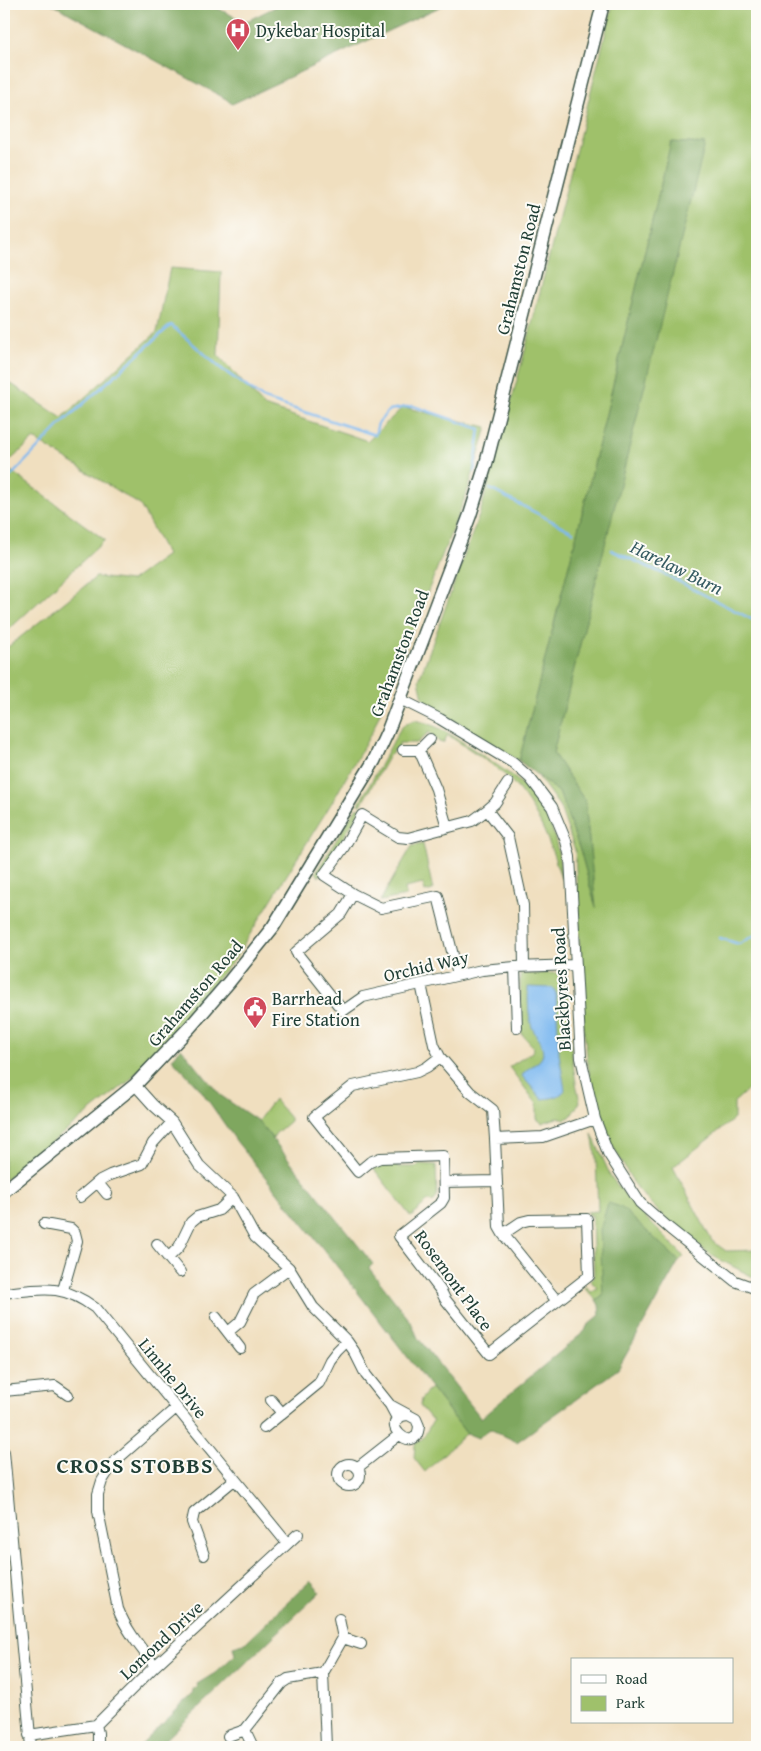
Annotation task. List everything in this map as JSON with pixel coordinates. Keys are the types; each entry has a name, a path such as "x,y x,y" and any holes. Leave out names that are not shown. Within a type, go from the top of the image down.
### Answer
{"main road":[{"name":"Grahamston Road","path":"4,1191 135,1085 190,1027 252,955 273,927 374,761 387,734 470,515 486,464 603,4"}],"street":[{"name":"Blackbyres Road","path":"400,699 440,719 513,763 546,796 558,820 570,857 581,1058 595,1119 608,1153 640,1203 735,1281 757,1288"},
{"path":"403,750 419,750 430,739"},
{"path":"419,750 436,789 446,827"},
{"path":"458,975 438,896 381,908 353,894 324,875 344,847 362,815 398,837 408,838 472,821 495,803 508,784"},
{"path":"487,810 508,837 523,905 517,1028"},
{"name":"Orchid Way","path":"353,894 341,914 296,952 343,1011 363,997 482,970 520,966 576,965"},
{"path":"421,984 434,1045 440,1057 470,1092 493,1110 498,1224 503,1234 557,1301 589,1276 587,1219 529,1220 521,1222 503,1234"},
{"name":"Rosemont Place","path":"440,1057 417,1072 353,1086 314,1117 358,1172 370,1162 380,1158 442,1156 444,1198 399,1236 441,1291 445,1300 489,1354 557,1301"},
{"path":"135,1085 172,1122 199,1164 232,1197 255,1237 289,1268 313,1307 354,1351 366,1375 390,1405 398,1420 396,1428 399,1435 406,1439 414,1437 419,1430 417,1417"},
{"path":"495,1139 544,1137 595,1119"},
{"path":"80,1197 116,1172 135,1168 142,1164 153,1143 172,1122"},
{"path":"444,1182 496,1181"},
{"path":"98,1183 108,1194"},
{"path":"168,1258 179,1247 191,1222 197,1217 219,1210 232,1197"},
{"path":"44,1224 71,1230 76,1237 77,1241 63,1290"},
{"path":"157,1244 180,1272"},
{"path":"228,1332 240,1322 254,1294 289,1268"},
{"name":"Linnhe Drive","path":"4,1292 51,1288 63,1290 80,1297 95,1308 234,1480 288,1543"},
{"path":"216,1317 240,1348"},
{"path":"264,1428 318,1383 330,1360 347,1342"},
{"path":"4,1391 55,1386 68,1395"},
{"path":"271,1400 282,1413"},
{"path":"390,1405 417,1417"},
{"path":"156,1666 136,1641 118,1609 98,1511 98,1494 102,1481 114,1462 176,1408"},
{"path":"398,1420 404,1416 417,1417"},
{"path":"357,1468 399,1435"},
{"path":"4,1452 31,1747"},
{"path":"204,1556 192,1522 194,1513 234,1480"},
{"name":"Lomond Drive","path":"96,1725 156,1666 298,1534"},
{"path":"4,1580 15,1580"},
{"path":"326,1747 323,1673 343,1638 339,1619"},
{"path":"343,1638 361,1644"},
{"path":"228,1736 245,1730 282,1683 288,1679 323,1673"},
{"path":"29,1735 96,1725 98,1747"},
{"path":"245,1730 253,1747"}],"green space":[{"name":"Dykebar Hospital","path":"52,4 209,4 245,22 281,4 446,4 232,104"},
{"path":"613,4 757,4 757,1082 734,1102 734,1119 673,1167 712,1241 726,1251 757,1250 757,1279 709,1254 667,1220 637,1189 611,1143 592,1095 584,1032 575,850 560,807 538,776 559,792 581,853 595,904 585,801 553,753 704,144 671,142 586,498 519,761 424,702 419,680 481,510 525,351"},
{"path":"671,142 705,144 553,753 585,801 596,908 581,853 559,792 519,761 586,498"},
{"path":"170,268 221,272 218,355 264,406 368,441 403,407 487,427 468,490 373,730 334,799 234,960 129,1081 4,1180 4,650 96,577 131,581 167,555 140,505 34,439 4,466 4,379 62,418 157,332"},
{"path":"4,466 105,540 4,634"},
{"path":"414,720 439,728 454,737 507,772 528,790 544,812 555,837 561,879 552,850 540,823 516,786 485,759 448,735 443,743 439,742 429,732 417,743 399,743 399,750 393,750 392,754 390,754 361,805 359,804 399,731 404,725"},
{"path":"357,807 361,809 319,877 316,872"},
{"path":"423,844 433,890 425,892 423,884 405,888 406,896 380,901 412,846"},
{"path":"566,973 572,1055 580,1102 570,1117 565,1119 557,1118 542,1123 537,1119 537,1104 509,1067 532,1052 534,1048 522,1034 521,1029 520,974"},
{"path":"181,1048 220,1095 258,1121 373,1264 369,1268 411,1322 418,1338 481,1418 585,1331 587,1326 600,1315 599,1305 596,1300 603,1295 600,1230 608,1203 621,1207 679,1261 618,1369 517,1442 490,1429 478,1438 466,1433 352,1285 237,1142 200,1089 172,1059"},
{"path":"274,1099 290,1118 290,1121 275,1134 273,1139 258,1121"},
{"path":"592,1134 611,1177 634,1206 684,1256 679,1261 652,1237 602,1265 603,1295 596,1300 585,1288 587,1287 591,1292 597,1288 590,1280 594,1277 592,1215 588,1215 587,1212 598,1211 596,1158"},
{"path":"419,1164 436,1165 437,1197 433,1202 428,1201 411,1217 374,1169 379,1165 416,1167"},
{"path":"431,1388 466,1433 425,1472 414,1458 415,1444 422,1439 433,1421 420,1406 421,1399"},
{"path":"310,1581 320,1592 158,1747 139,1747 194,1693 193,1690 198,1688 197,1684 215,1673 235,1655 233,1647 244,1644"}],"water":[{"path":"528,987 553,988 556,993 559,1054 565,1090 560,1095 552,1098 542,1099 522,1076 526,1070 540,1060 543,1053 531,1022 528,1007"}],"waterway":[{"path":"4,477 11,476 63,422 171,325 223,370 264,399 375,435 378,423 389,410 413,406 480,429 474,472"},
{"path":"490,489 573,532"},
{"name":"Harelaw Burn","path":"611,550 662,573 757,622"},
{"path":"720,938 739,944 757,934"}],"place":[{"name":"Dykebar Hospital","path":"238,51"},
{"name":"Barrhead Fire Station","path":"255,1029"}],"district":[{"name":"CROSS STOBBS","path":"135,1465"}]}
